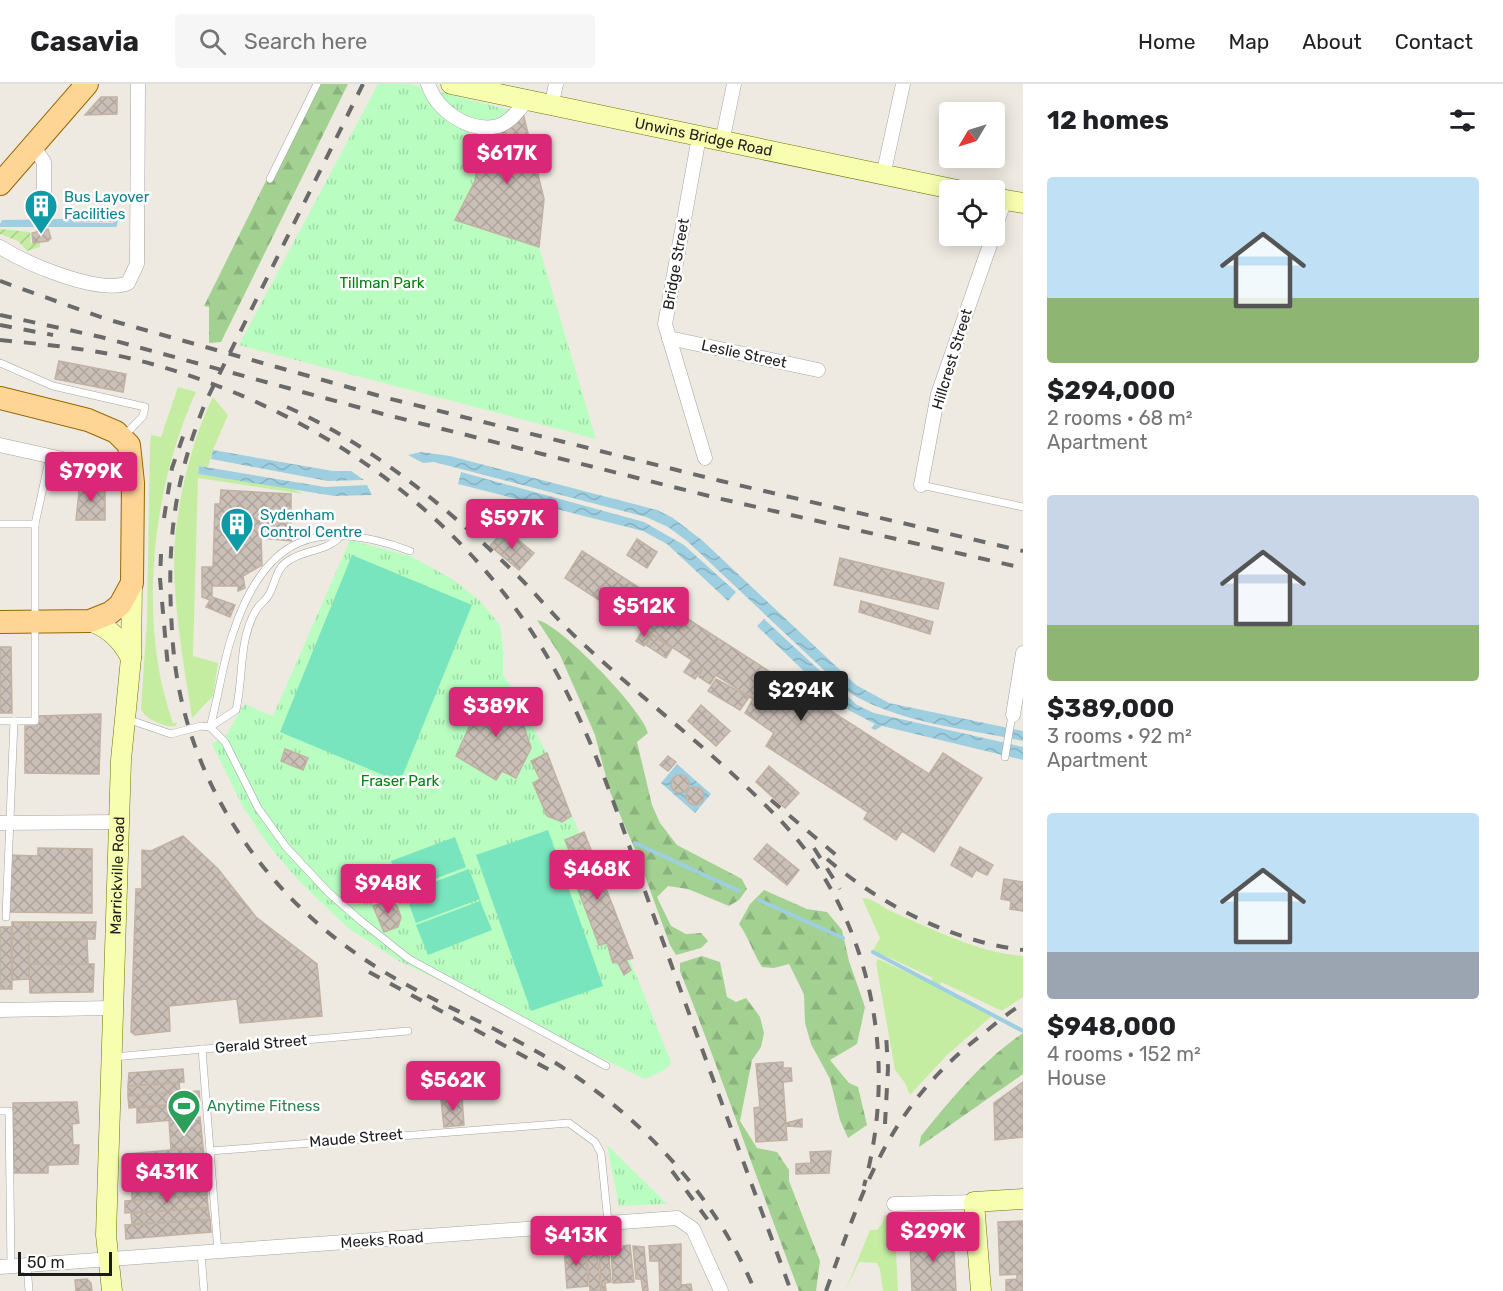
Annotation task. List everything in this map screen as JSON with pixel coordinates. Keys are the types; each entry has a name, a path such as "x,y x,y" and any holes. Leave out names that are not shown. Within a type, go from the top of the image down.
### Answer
{"main road":[{"path":"0,184 87,84"},
{"name":"Unwins Bridge Road","path":"451,84 526,102 939,187"},
{"path":"0,398 97,423 123,437"},
{"name":"Marrickville Road","path":"112,1291 106,1235 113,1057 112,1008 123,718 131,658 132,583 131,460 129,445 123,437"},
{"path":"0,622 90,621 110,613 120,605 132,583"},
{"path":"90,621 118,638 131,658"},
{"path":"981,1291 974,1202 1023,1199"}],"street":[{"path":"0,248 92,285 112,287 128,283 137,264 138,84"},
{"path":"428,84 432,96 442,109 455,118 484,127 500,126 511,119 526,102"},
{"path":"551,107 556,84"},
{"path":"722,142 734,84"},
{"path":"884,176 903,84"},
{"name":"Bridge Street","path":"699,137 665,324 705,458"},
{"path":"33,146 44,162 44,219"},
{"name":"Hillcrest Street","path":"921,485 938,394 990,246"},
{"name":"Leslie Street","path":"669,338 818,370"},
{"path":"0,444 85,464 131,460"},
{"path":"1011,720 1023,653"},
{"path":"4,823 119,822"},
{"path":"0,1010 112,1008"},
{"path":"894,1204 974,1202"},
{"name":"Meeks Road","path":"6,1267 677,1218 686,1222 693,1229 721,1291"}],"lane":[{"path":"270,178 317,84"},
{"path":"0,363 53,386 145,407 143,416 123,437"},
{"path":"0,721 34,721 35,524 50,456"},
{"path":"921,485 1023,507"},
{"path":"0,524 35,524"},
{"path":"210,727 233,633 273,559 297,543 355,534 410,551"},
{"path":"210,727 236,710 244,639 257,609 268,597 278,570 287,561 301,554 331,546 341,535"},
{"path":"123,718 171,734 201,726 210,727 225,742 253,798 286,848 328,892 361,921 409,959 606,1066"},
{"path":"1005,757 1011,720"},
{"path":"6,917 4,823 14,721"},
{"name":"Gerald Street","path":"113,1057 408,1031"},
{"path":"202,1049 218,1252"},
{"path":"0,1111 9,1111 6,1267"},
{"name":"Maude Street","path":"210,1151 569,1123 595,1142 600,1153 608,1222"},
{"path":"201,1253 204,1291"},
{"path":"27,1265 28,1291"}],"green space":[{"path":"314,84 348,84 221,342 209,343 209,307 204,306"},
{"name":"Tillman Park","path":"378,84 409,84 509,110 480,148 475,181 455,220 539,247 596,439 239,345"},
{"path":"0,229 30,232 31,243 40,242 40,247 27,251 18,241 0,234"},
{"path":"178,387 196,392 181,429 160,512 154,556 153,600 155,643 162,684 173,723 177,723 176,726 172,726 151,719 141,709 147,620 151,435 161,437"},
{"path":"213,397 228,415 208,467 199,466 198,474 291,488 303,494 198,478 193,656 218,663 213,696 192,718 174,578 175,539 181,497 191,454"},
{"name":"Fraser Park","path":"350,540 410,556 452,579 480,601 500,625 503,674 547,753 671,1062 666,1069 645,1079 399,961 348,928 301,883 269,846 243,807 212,744 227,734 244,704 273,716"},
{"path":"352,555 472,605 400,782 280,732"},
{"path":"537,620 548,624 580,651 632,706 643,722 648,733 637,742 652,805 660,823 677,845 742,879 747,889 739,900 729,906 688,889 668,886 657,897 671,926 686,934 701,933 708,941 701,948 676,955 670,945 637,854 610,792 595,735 560,655"},
{"path":"548,830 603,986 531,1011 476,855"},
{"path":"455,837 466,867 403,891 391,861"},
{"path":"469,869 480,899 416,923 405,893"},
{"path":"764,890 807,909 827,912 842,930 849,961 865,1007 857,1044 830,1060 849,1083 858,1087 867,1125 848,1138 840,1120 830,1079 811,1044 805,1023 804,994 789,964 774,968 762,967 739,924 750,904"},
{"path":"862,898 871,900 957,940 1006,954 1023,956 1023,997 1002,1011 941,982 939,987 993,1015 947,1055 910,1095 905,1083 895,1070 876,963 878,959 930,983 933,978 873,950 880,938"},
{"path":"480,901 492,930 428,955 416,925"},
{"path":"702,956 720,962 727,997 736,1002 746,998 760,1017 764,1033 761,1047 752,1060 740,1121 757,1148 777,1152 789,1170 789,1181 820,1261 816,1291 799,1291 680,971 680,963"},
{"path":"1023,1033 1023,1074 919,1147 921,1136 968,1081"},
{"path":"607,1145 667,1204 619,1206"},
{"path":"885,1215 894,1215 898,1291 883,1291 877,1263 859,1262 845,1291 870,1230 877,1230"}],"water":[{"path":"213,450 333,471 351,471 364,480 328,481 211,459"},
{"path":"421,452 450,456 657,510 673,518 703,541 856,685 889,703 1023,731 1023,741 908,717 865,701 845,690 687,541 668,527 646,517 434,462 423,463 408,455"},
{"path":"199,466 325,487 367,485 372,495 334,496 198,474"},
{"path":"461,472 644,522 684,545 736,592 728,601 667,544 643,531 458,484"},
{"path":"764,619 857,705 874,713 1023,747 1023,760 882,726 875,730 871,728 875,724 839,705 757,626"},
{"path":"677,764 711,794 695,813 661,783"}],"building":[{"path":"101,97 117,97 117,114 85,115"},
{"path":"509,110 523,113 544,199 539,247 455,220 475,181 480,148"},
{"name":"Bus Layover Facilities","path":"48,229 51,238 48,241 33,243 32,233"},
{"path":"59,361 126,374 123,392 55,379"},
{"path":"80,482 105,488 105,520 76,520"},
{"name":"Sydenham Control Centre","path":"221,490 291,494 291,541 261,538 262,565 243,576 245,588 238,591 238,586 212,586 212,597 235,605 230,617 206,607 210,600 202,597 202,567 213,567 215,504 220,504"},
{"path":"505,529 534,553 519,570 490,546"},
{"path":"637,539 657,552 647,568 627,555"},
{"path":"582,551 929,774 943,753 982,778 934,852 902,831 896,840 864,819 868,812 766,746 774,733 745,713 753,699 716,675 710,684 699,677 703,667 695,679 684,672 692,660 565,578"},
{"path":"840,558 944,583 938,609 834,585"},
{"path":"861,601 933,622 930,634 859,612"},
{"path":"643,630 651,635 644,646 636,641"},
{"path":"652,635 672,648 666,658 646,645"},
{"path":"0,647 11,647 12,713 0,713"},
{"path":"716,679 749,697 740,710 708,691"},
{"path":"495,689 514,696 531,748 516,778 502,771 496,780 456,756 480,703 488,707"},
{"path":"701,705 730,731 716,746 688,721"},
{"path":"101,714 99,774 25,773 25,726 37,726 37,716"},
{"path":"285,749 308,758 303,770 281,761"},
{"path":"547,753 571,816 562,822 547,816 533,783 540,779 531,761"},
{"path":"668,756 676,762 668,771 660,765"},
{"path":"769,766 799,793 785,808 756,782"},
{"path":"680,775 686,778 689,784 686,790 680,793 674,790 671,784 674,778"},
{"path":"695,787 701,790 704,796 701,802 695,805 689,802 686,796 689,790"},
{"path":"584,832 633,958 626,960 631,970 624,975 617,961 613,963 607,943 599,945 566,858 571,856 565,840"},
{"path":"183,836 218,869 256,917 317,964 322,1016 240,1023 237,999 169,1006 170,1031 135,1035 131,1032 136,889 142,889 142,850 151,851"},
{"path":"767,844 799,870 787,885 754,859"},
{"path":"960,847 993,865 987,875 976,870 972,877 951,865"},
{"path":"38,848 92,849 92,913 7,912 9,855 38,856"},
{"path":"1004,879 1023,882 1023,911 1010,909 1011,901 1001,899"},
{"path":"389,900 397,906 401,917 398,927 384,932 373,906"},
{"path":"12,922 29,922 29,979 12,980"},
{"path":"29,922 96,922 95,939 29,939"},
{"path":"0,927 11,927 12,989 0,989"},
{"path":"29,939 87,939 88,964 29,964"},
{"path":"29,964 94,964 93,992 30,993"},
{"path":"783,1062 783,1068 791,1068 792,1081 783,1082 786,1123 802,1119 802,1127 786,1126 787,1140 756,1142 754,1108 760,1107 756,1064"},
{"path":"183,1069 184,1082 128,1086 129,1073"},
{"path":"1023,1082 1023,1137 995,1140 994,1103"},
{"path":"179,1083 180,1092 128,1096 128,1086"},
{"path":"199,1091 200,1102 129,1108 128,1096"},
{"path":"462,1098 464,1125 444,1127 441,1100"},
{"path":"77,1102 79,1123 72,1124 73,1145 79,1145 78,1164 48,1165 48,1173 14,1173 13,1103"},
{"path":"171,1105 172,1120 137,1123 137,1108"},
{"path":"200,1117 203,1147 171,1150 169,1120"},
{"path":"203,1147 206,1172 131,1179 128,1154"},
{"path":"831,1151 829,1173 796,1174 796,1164 811,1163 810,1152"},
{"path":"194,1173 195,1184 132,1190 131,1179"},
{"path":"206,1183 207,1195 132,1200 132,1190"},
{"path":"207,1195 208,1208 125,1213 125,1201"},
{"path":"208,1208 210,1220 132,1224 131,1213"},
{"path":"210,1220 211,1232 126,1239 125,1225"},
{"path":"1023,1221 1023,1274 1000,1275 998,1222"},
{"path":"953,1232 956,1291 912,1291 910,1242 921,1242 921,1233"},
{"path":"681,1244 681,1285 691,1284 692,1291 660,1291 659,1261 650,1261 649,1246"},
{"path":"608,1245 611,1282 605,1283 606,1291 602,1291 598,1246"},
{"path":"630,1245 634,1282 613,1283 611,1247 623,1249 623,1246"},
{"path":"585,1246 588,1286 567,1288 564,1247"},
{"path":"596,1246 601,1291 590,1291 586,1247"},
{"path":"633,1246 644,1247 648,1291 643,1291 641,1279 636,1279"},
{"path":"1017,1274 1023,1274 1023,1291 1006,1291 1006,1280 1017,1279"},
{"path":"87,1279 91,1283 92,1291 76,1291 75,1280"}],"waterway":[{"path":"3,222 116,220"},
{"path":"0,225 115,225 116,220"},
{"path":"635,843 739,891"},
{"path":"759,900 843,938"},
{"path":"873,952 1023,1031"}],"railway":[{"path":"363,84 206,401 185,462 174,520 170,580 173,645 180,693 192,739 211,783 234,825 261,864 293,900 328,933 367,961 409,986 541,1054 608,1100 639,1127 694,1186 738,1254 755,1291"},
{"path":"0,281 106,319 387,398 721,481 1023,551"},
{"path":"0,315 101,337 383,414 717,498 1023,568"},
{"path":"0,325 53,335"},
{"path":"0,340 77,349 133,359 216,385 278,412 337,445 392,483 443,527 489,575 530,629 564,687 591,745 791,1291"},
{"path":"287,407 319,423 380,460 410,481 465,527 518,576 579,640 757,797 781,821 812,859 837,901 856,946 870,993 877,1041 879,1090 874,1138 864,1186"},
{"path":"164,518 172,468 186,428"},
{"path":"161,554 160,579 168,668"},
{"path":"771,800 842,860"},
{"path":"814,848 840,889"},
{"path":"827,859 870,891 918,918 970,938 1023,950"},
{"path":"369,972 555,1073"},
{"path":"826,1291 867,1184 901,1121 922,1092 948,1064 1011,1011 1023,1004"},
{"path":"885,1124 888,1068 886,1034"},
{"path":"672,1171 713,1227"}],"place":[{"name":"Bus Layover Facilities","path":"41,235"},
{"name":"Sydenham Control Centre","path":"237,553"},
{"name":"Anytime Fitness","path":"184,1135"}]}
